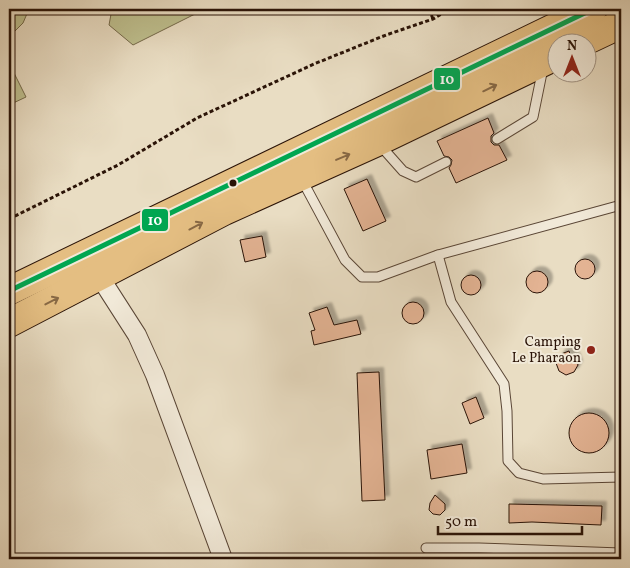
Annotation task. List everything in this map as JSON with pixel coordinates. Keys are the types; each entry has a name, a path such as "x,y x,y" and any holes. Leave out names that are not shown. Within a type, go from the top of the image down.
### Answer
{"highway":[{"path":"9,291 593,9"},
{"path":"598,35 621,24"},
{"path":"9,323 224,211 377,142 548,59"}],"street":[{"path":"85,254 137,335 155,375 223,559"}],"lane":[{"path":"497,139 533,117 548,68"},
{"path":"377,142 403,170 416,177 446,162"},
{"path":"300,176 345,260 362,276 378,276 438,256 621,205"},
{"path":"438,256 451,302 504,384 507,411 508,461 519,473 544,479 621,478"},
{"path":"426,548 621,553"}],"path":[{"path":"429,9 433,19"},
{"path":"9,219 118,166 197,118 314,64 386,35 433,19 450,9"}],"green space":[{"path":"9,9 29,9 23,23 9,37"},
{"path":"112,9 205,9 133,45 109,25"},
{"path":"9,63 26,97 9,105"}],"building":[{"path":"488,118 494,133 491,136 491,142 494,145 499,145 507,160 456,183 449,168 452,160 444,156 437,141"},
{"path":"367,179 386,221 363,231 344,189"},
{"path":"262,236 266,257 245,262 240,240"},
{"path":"585,259 592,262 595,269 592,276 585,279 578,276 575,269 578,262"},
{"path":"533,271 541,271 548,278 548,286 541,293 533,293 526,286 526,278"},
{"path":"471,275 478,278 481,285 478,292 471,295 464,292 461,285 464,278"},
{"path":"413,302 421,305 424,313 421,321 413,324 405,321 402,313 405,305"},
{"path":"327,307 334,325 357,320 361,334 314,345 311,331 315,330 309,313"},
{"path":"569,351 575,357 578,365 574,372 566,375 559,371 556,363 561,354"},
{"path":"379,372 385,500 362,501 357,373"},
{"path":"476,397 484,418 470,424 462,403"},
{"path":"585,413 593,413 600,416 606,422 609,433 606,444 600,450 593,453 585,453 578,450 572,444 569,437 569,429 572,422 578,416"},
{"path":"462,444 467,473 431,479 427,450"},
{"path":"435,495 445,504 445,510 440,515 433,514 429,510 430,503"},
{"path":"509,504 602,506 601,525 509,523"}],"transit line":[{"name":"10","path":"9,291 593,9"}],"place":[{"name":"Camping Le Pharaon","path":"591,350"}]}
